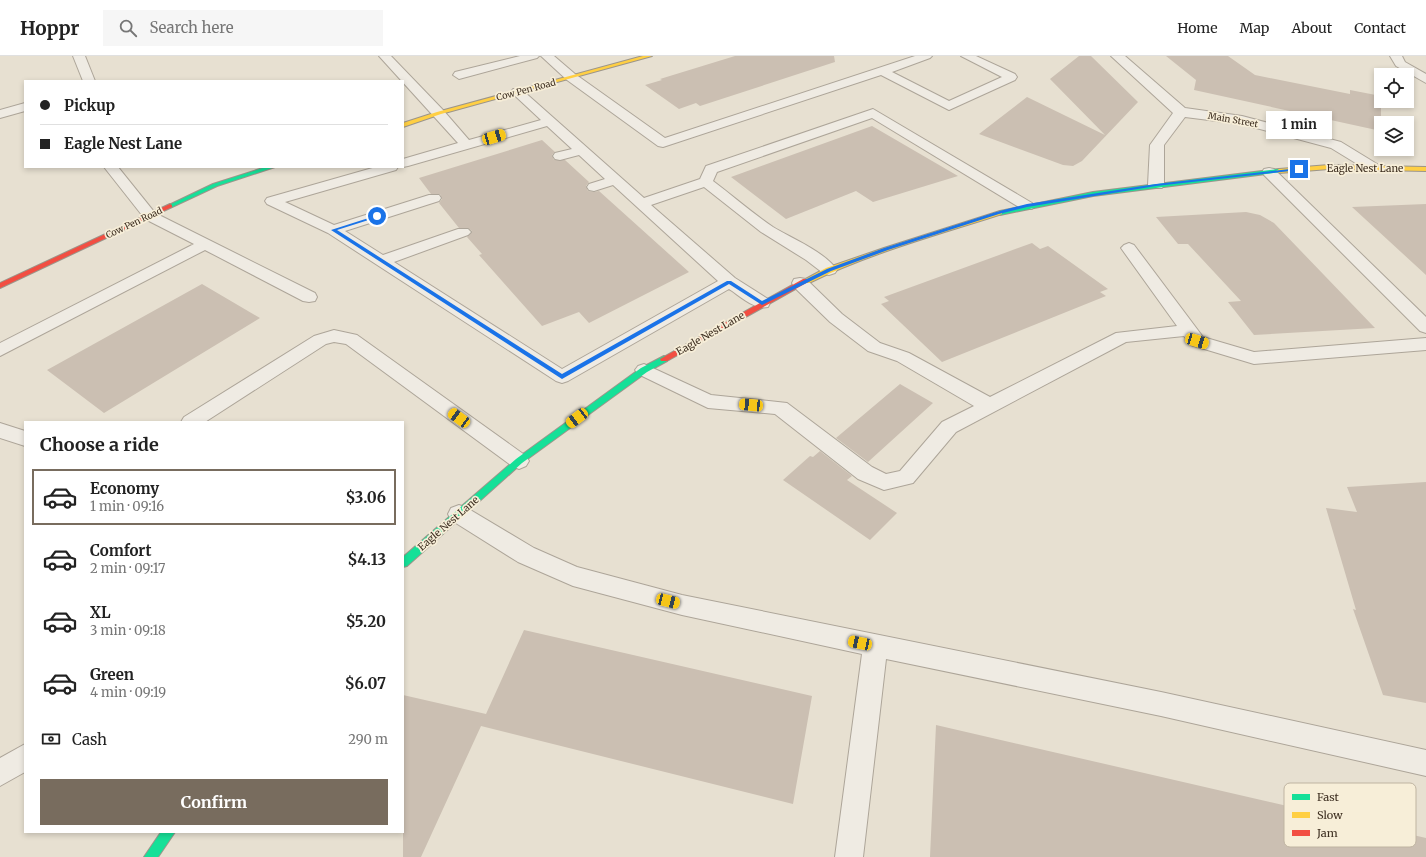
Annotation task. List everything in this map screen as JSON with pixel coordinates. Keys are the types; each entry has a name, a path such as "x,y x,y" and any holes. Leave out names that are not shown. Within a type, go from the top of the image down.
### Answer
{"street":[{"name":"Cow Pen Road","path":"404,125 439,113 649,56"},
{"path":"1117,56 1181,112 1157,145 1156,185"},
{"name":"Main Street","path":"1181,112 1242,120 1336,145 1372,167"},
{"name":"Eagle Nest Lane","path":"404,562 519,461 644,370 762,303 829,270 914,240 1027,206 1156,185 1268,172 1329,167 1426,169"},
{"name":"Cow Pen Road","path":"0,286 215,185 269,168"},
{"path":"150,857 167,833"}],"lane":[{"path":"79,56 89,80"},
{"path":"385,56 439,113 466,145"},
{"path":"460,75 533,56"},
{"path":"546,56 572,77 663,143 926,56"},
{"path":"885,56 901,65"},
{"path":"882,71 948,106 1010,77 967,56"},
{"path":"1396,56 1400,64 1426,79"},
{"path":"518,92 729,282 762,303"},
{"path":"0,114 24,107"},
{"path":"706,182 711,169 873,113 1027,206"},
{"path":"404,164 551,121"},
{"path":"560,156 582,150"},
{"path":"112,168 150,216 309,297"},
{"path":"388,168 272,201 333,230 562,377 729,282"},
{"path":"1268,172 1426,327"},
{"path":"594,187 616,180"},
{"path":"642,203 706,182"},
{"path":"706,182 766,229 829,270"},
{"path":"333,230 434,198"},
{"path":"382,261 463,232"},
{"path":"0,350 206,244"},
{"path":"1129,248 1193,336"},
{"path":"800,284 836,318 874,347 903,358 990,406"},
{"path":"194,421 320,340 334,336 351,339 519,461"},
{"path":"644,370 708,401 780,408 865,473 884,482 906,477 950,427 1122,338 1193,336 1254,358 1426,344"},
{"path":"0,430 24,439"},
{"path":"459,514 526,555 573,576 682,604 875,646 1161,704 1426,763"},
{"path":"849,857 875,646"},
{"path":"0,773 24,758"}],"building":[{"path":"735,56 834,56 835,62 700,106 696,103 679,109 645,85"},
{"path":"1079,56 1091,56 1138,102 1082,161 1073,166 1063,165 979,134 1027,97 1105,135 1050,79"},
{"path":"1166,56 1228,56 1255,75 1350,94 1350,90 1374,95 1374,108 1381,108 1381,116 1374,116 1374,129 1194,90 1196,80"},
{"path":"872,126 958,176 873,202 856,191 786,219 731,177"},
{"path":"542,140 555,152 552,155 554,160 565,160 589,182 586,186 588,191 599,191 689,272 589,323 579,312 542,326 479,255 482,254 467,237 472,231 468,228 459,228 439,203 442,199 440,194 431,194 419,178"},
{"path":"1426,204 1426,275 1352,207"},
{"path":"1246,212 1260,215 1274,223 1375,328 1254,335 1228,302 1241,301 1188,244 1178,244 1156,217"},
{"path":"1032,243 1040,249 1048,246 1108,289 1100,292 1106,296 942,362 881,304 889,301 884,297"},
{"path":"202,284 260,318 104,413 47,370"},
{"path":"900,384 933,403 868,462 836,438"},
{"path":"820,451 852,476 847,480 897,513 870,540 783,480 810,456 813,457"},
{"path":"1426,482 1426,703 1383,695 1353,609 1356,610 1326,508 1357,512 1347,487"},
{"path":"524,630 812,696 793,804 481,726 421,857 403,857 404,695 486,714"},
{"path":"936,725 1284,805 1284,847 1416,847 1416,836 1426,838 1426,857 930,857"}],"traffic: fast":[{"path":"170,206 215,185 269,168"},
{"path":"1000,213 1093,194 1279,171"},
{"path":"404,562 519,461 644,370 664,359"},
{"path":"150,857 168,833"}],"traffic: slow":[{"path":"404,125 439,113 649,56"},
{"path":"1279,171 1329,167 1426,169"},
{"path":"806,281 829,270 886,249 1000,213"}],"traffic: jam":[{"path":"0,286 170,206"},
{"path":"664,359 806,281"}],"route":[{"path":"377,216 333,230 562,377 729,282 762,303 829,270 886,249 998,213 1027,206 1121,190 1299,169"}]}
